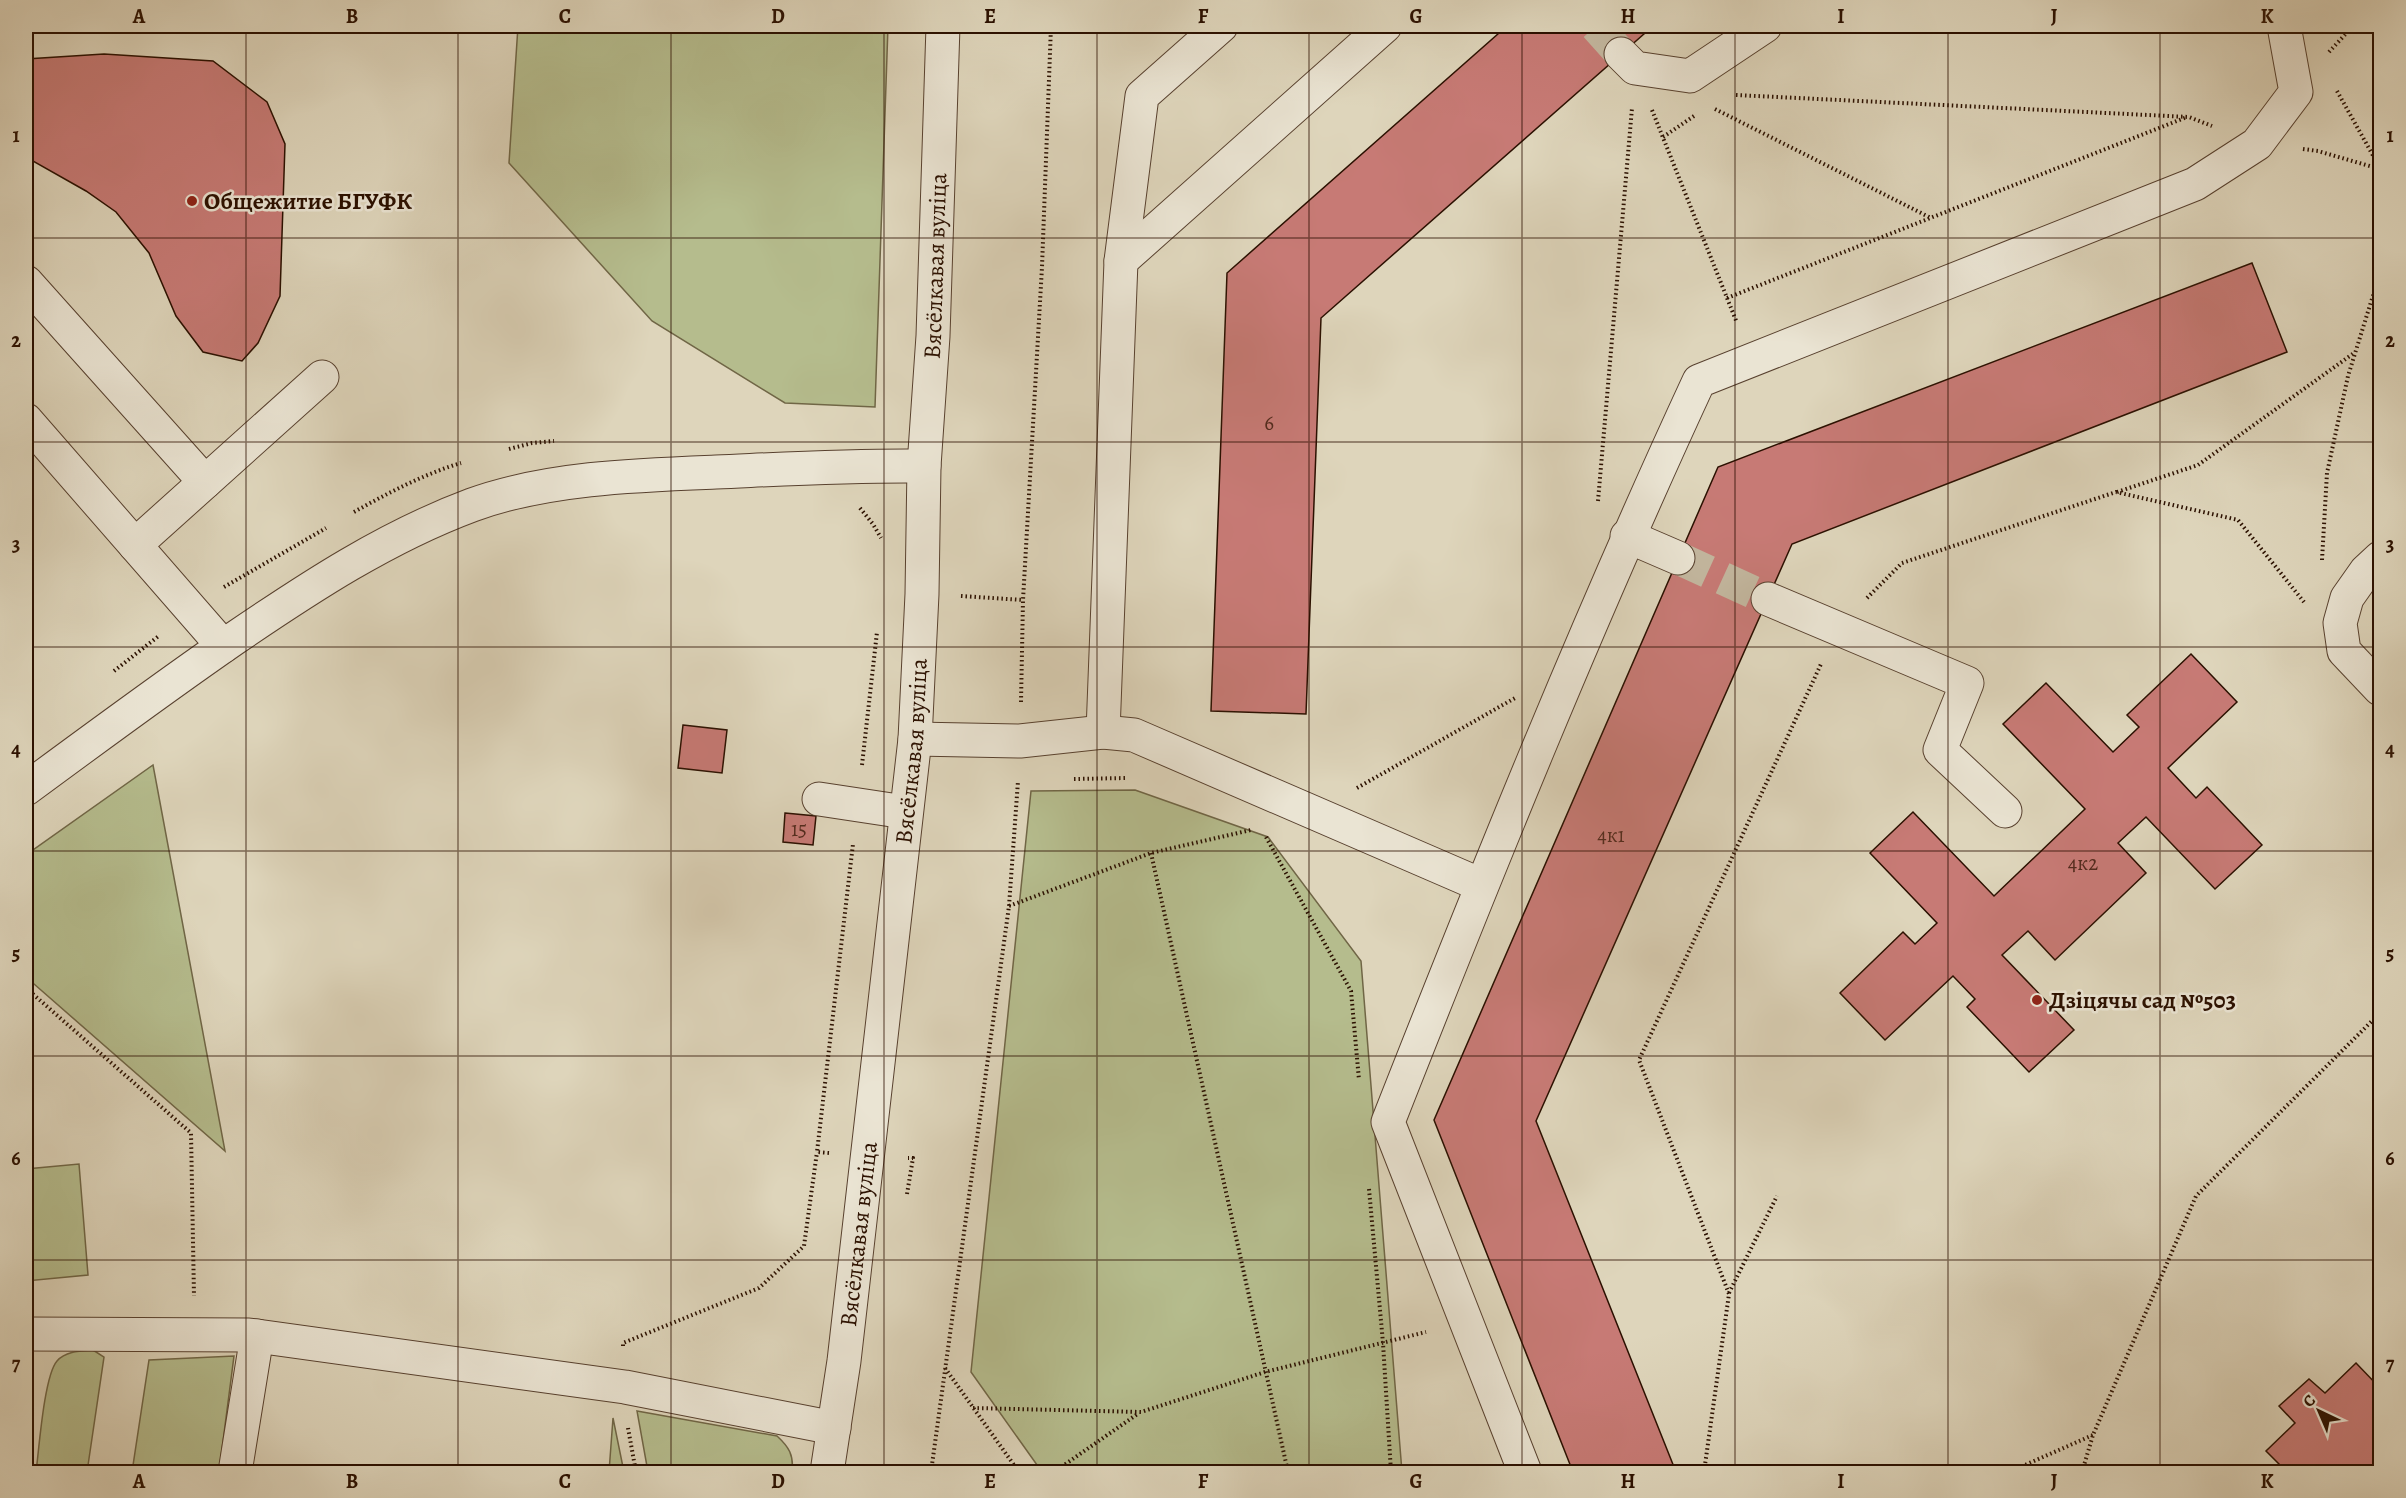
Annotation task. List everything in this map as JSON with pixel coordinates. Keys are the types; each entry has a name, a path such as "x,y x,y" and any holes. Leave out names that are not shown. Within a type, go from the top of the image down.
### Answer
{"street":[{"name":"Вясёлкавая вуліца","path":"827,1473 844,1361 915,739 922,594 924,465 933,336 943,26"},
{"path":"1103,732 1121,261 1142,96 1221,26"},
{"path":"1121,261 1385,26"},
{"path":"1628,61 1690,76 1765,26"},
{"path":"1525,1473 1388,1122 1481,885 1627,536 1699,381 2195,184 2257,144 2296,92 2284,26"},
{"path":"26,282 205,482"},
{"path":"135,545 322,377"},
{"path":"26,420 223,646"},
{"path":"26,789 223,646 295,597 365,553 472,505 544,486 654,474 858,465 924,465"},
{"path":"1627,536 1678,558"},
{"path":"2380,558 2366,570 2347,598 2340,623 2344,651 2380,689"},
{"path":"1768,599 1967,683 1940,750 2005,811"},
{"path":"915,739 1020,741 1103,732 1134,735 1481,885"},
{"path":"819,799 905,812"},
{"path":"26,1334 257,1336 624,1387 834,1428"},
{"path":"235,1473 257,1336"}],"path":[{"path":"1628,61 1663,137 1752,360"},
{"path":"1598,502 1628,61"},
{"path":"1735,95 2189,117 2257,144 2318,151 2380,169 2332,82"},
{"path":"1709,106 1931,218"},
{"path":"1663,137 1700,112"},
{"path":"1727,298 2189,117"},
{"path":"2322,564 2327,473 2348,376 2380,273"},
{"path":"1729,1294 1639,1060 1838,628 1902,563 2198,465 2356,352"},
{"path":"500,452 532,443 563,440"},
{"path":"346,517 385,494 445,467 467,461"},
{"path":"858,465 859,507 873,524 883,543"},
{"path":"2116,492 2238,520 2304,602"},
{"path":"107,676 225,586 336,522"},
{"path":"614,1345 759,1288 804,1246 858,806 877,629"},
{"path":"1313,814 1522,695"},
{"path":"1066,779 1138,778"},
{"path":"1009,906 1151,853 1261,828 1351,992 1359,1085"},
{"path":"1151,853 1288,1473"},
{"path":"26,988 191,1133 194,1300"},
{"path":"2082,1473 2092,1435 2196,1196 2380,1013"},
{"path":"817,1152 913,1158 905,1205"},
{"path":"1368,1179 1383,1343 1391,1473"},
{"path":"1704,1473 1729,1294 1778,1196"},
{"path":"1054,1473 1141,1412 1265,1372 1467,1322"},
{"path":"623,1343 624,1408 636,1473"},
{"path":"944,1368 1019,1473"},
{"path":"973,1408 1141,1412"},
{"path":"2008,1473 2092,1435"}],"green space":[{"path":"518,26 888,26 875,407 785,403 652,321 509,163"},
{"path":"153,765 225,1151 26,977 26,855"},
{"path":"1135,790 1268,837 1361,961 1402,1472 1042,1472 971,1372 1031,791"},
{"path":"79,1164 88,1275 26,1281 26,1169"},
{"path":"93,1350 104,1357 87,1472 36,1472 45,1397 52,1369 65,1355"},
{"path":"234,1356 219,1472 132,1472 149,1360"},
{"path":"637,1411 777,1436 790,1452 792,1472 648,1472"},
{"path":"613,1418 624,1472 609,1472"}],"building":[{"path":"1507,26 1653,26 1321,318 1306,714 1211,711 1227,273"},
{"name":"Общежитие БГУФК","path":"104,54 213,61 267,102 285,144 280,296 258,343 242,361 203,352 176,316 149,253 116,212 26,155 26,59"},
{"path":"2252,263 2287,352 1792,544 1536,1121 1676,1472 1573,1472 1434,1120 1718,467"},
{"path":"2191,654 2237,702 2168,768 2196,798 2207,787 2262,845 2215,889 2146,817 2118,843 2146,873 2055,960 2028,931 2002,955 2074,1030 2029,1072 1967,1007 1975,999 1953,976 1885,1040 1840,993 1903,932 1915,944 1937,923 1870,853 1913,812 1994,896 2085,809 2003,724 2046,683 2113,752 2139,727 2127,715"},
{"path":"683,725 727,730 722,773 678,768"},
{"path":"785,813 816,816 813,845 783,842"},
{"path":"2356,1363 2380,1388 2380,1472 2287,1472 2266,1451 2295,1423 2279,1406 2309,1379 2325,1393"}],"tunnel":[{"path":"1596,26 1621,54"},
{"path":"1678,558 1768,599"}],"place":[{"name":"Общежитие БГУФК","path":"192,201"},
{"name":"Дзіцячы сад №503","path":"2037,1000"}]}
